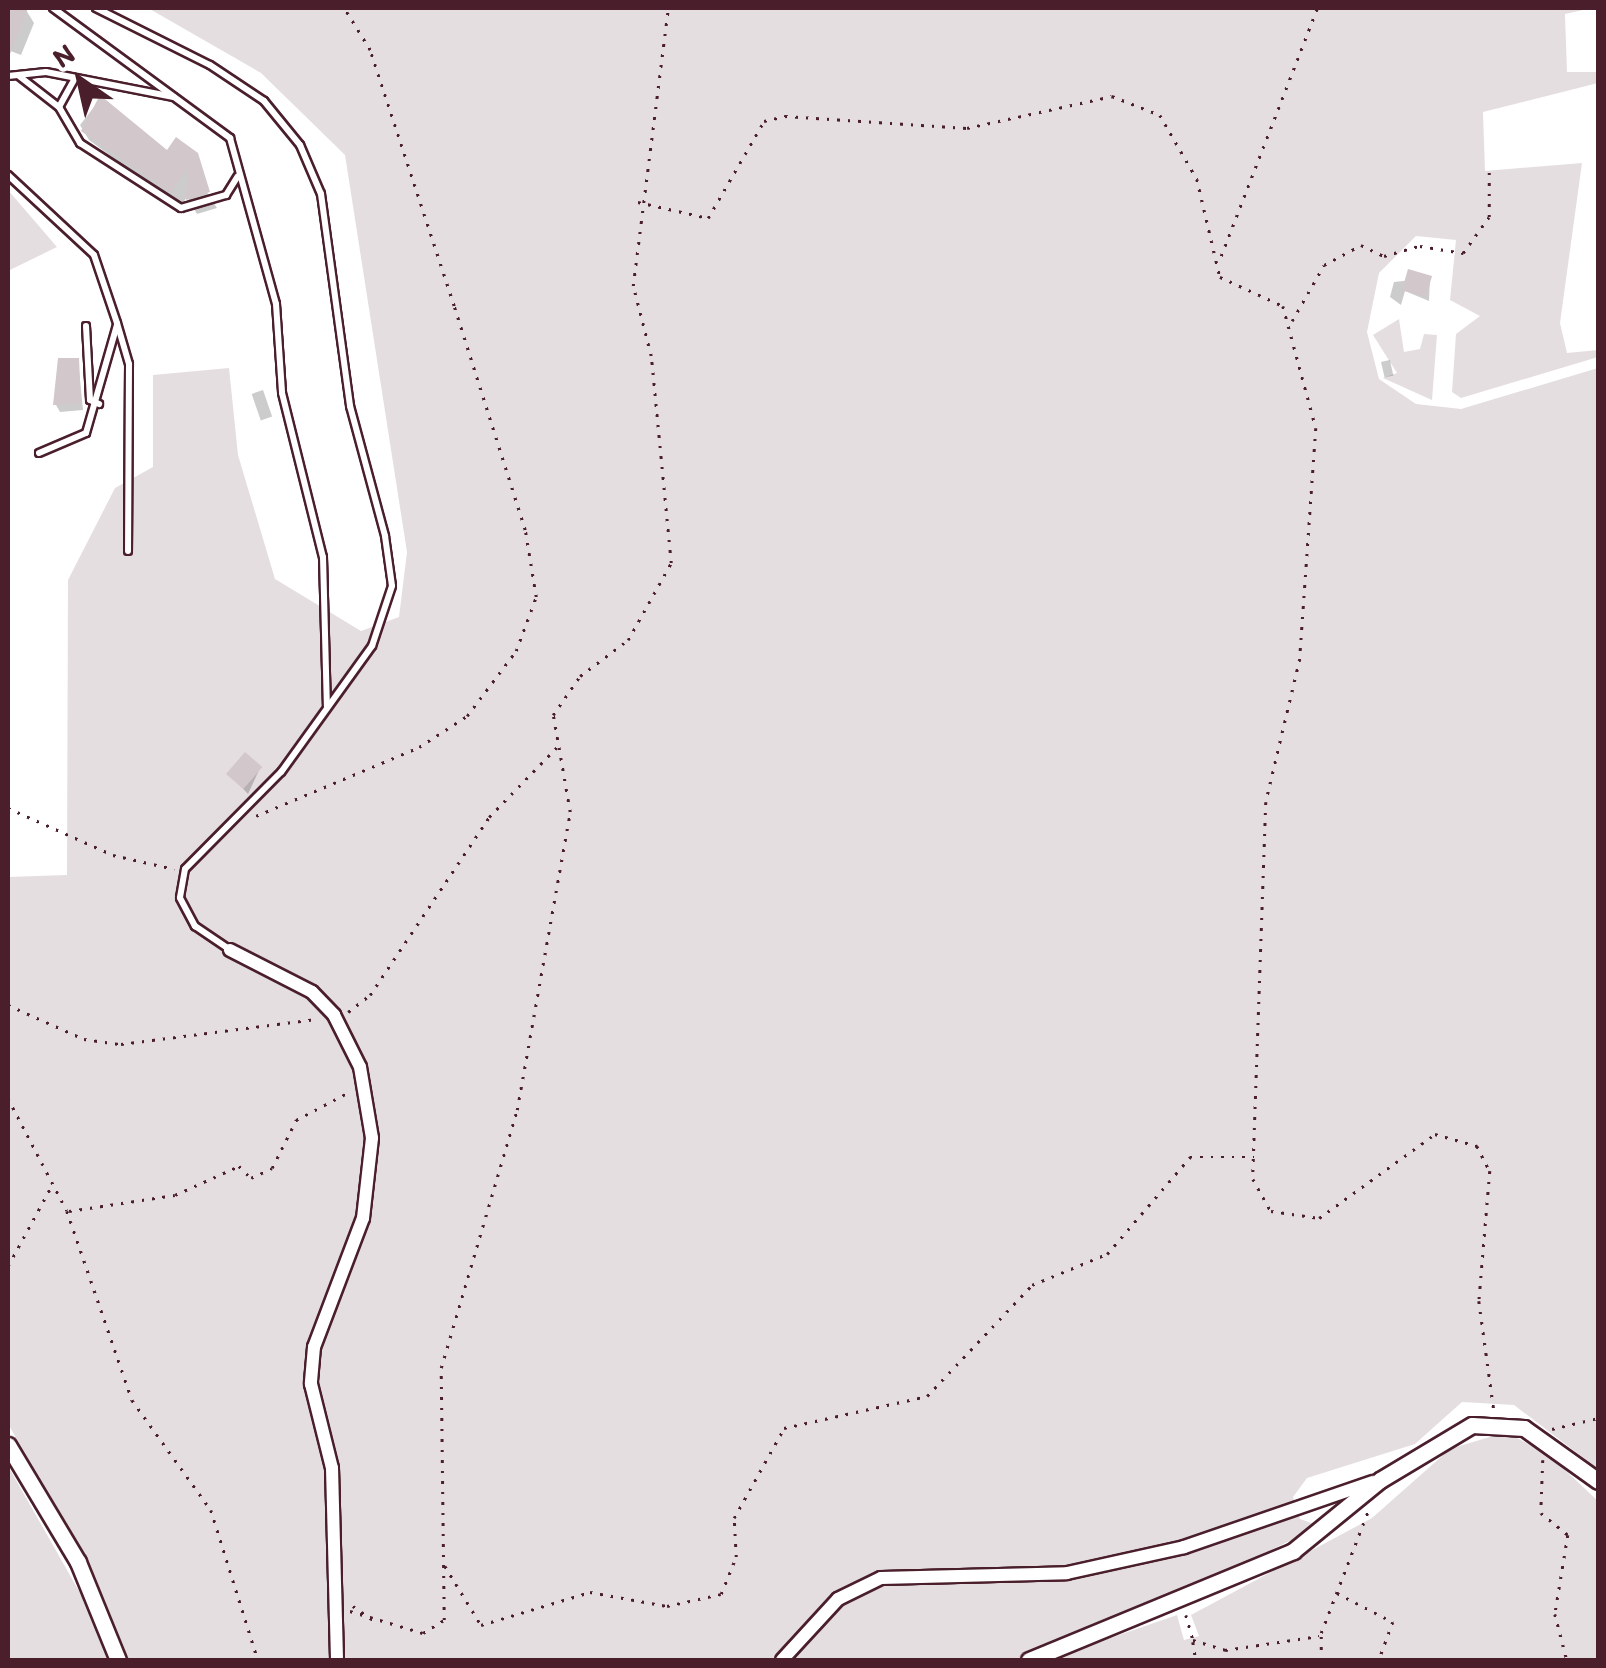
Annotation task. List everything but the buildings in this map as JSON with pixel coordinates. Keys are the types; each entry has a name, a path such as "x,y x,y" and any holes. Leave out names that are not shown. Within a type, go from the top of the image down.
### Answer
{"street":[{"path":"230,950 312,992 334,1015 363,1086 372,1138 363,1218 314,1347 311,1384 332,1468 338,1660"},
{"path":"1030,1660 1183,1604 1292,1551 1380,1480 1436,1442 1497,1422 1546,1438 1598,1481"},
{"path":"8,1445 78,1562 118,1660"},
{"path":"782,1660 838,1599 881,1578 1067,1574 1184,1547 1380,1480"}],"lane":[{"path":"53,8 230,138 276,304 282,393 323,557 319,678 327,708"},
{"path":"96,8 264,102 300,144 321,194 350,406 392,586 372,646 327,708 185,869 180,898 195,926 230,950"},
{"path":"8,76 75,78 179,98"},
{"path":"19,76 59,106 80,143 182,208 226,195 238,174"},
{"path":"59,106 75,78"},
{"path":"8,175 94,255 117,323 129,364 128,550"},
{"path":"39,454 86,433 99,404 117,323"},
{"path":"86,326 90,400 99,404"}],"path":[{"path":"226,827 418,748 468,716 516,651 536,596 525,530 454,306 370,50 344,8"},
{"path":"336,1616 362,1612 377,1624 434,1631 444,1620 442,1368 517,1110 570,812 553,715 580,676 628,640 671,563 651,356 633,286 638,202 668,8"},
{"path":"1220,257 1316,8"},
{"path":"638,202 708,218 764,121 784,116 967,128 1130,97 1160,115 1182,147 1228,289 1266,294 1292,323 1316,428 1311,557 1300,660 1266,802 1256,1157 1259,1197 1289,1221 1336,1209 1435,1134 1476,1146 1490,1171 1480,1301 1497,1422"},
{"path":"1292,323 1324,265 1342,253 1361,246 1384,256 1420,246 1463,254 1488,217 1489,169"},
{"path":"8,1006 84,1040 121,1044 334,1015 370,995 489,818 559,745"},
{"path":"8,808 113,856 185,869"},
{"path":"68,1211 175,1195 240,1166 251,1178 272,1168 296,1120 363,1086"},
{"path":"8,1098 68,1211 132,1400 211,1510 258,1660"},
{"path":"444,1565 481,1624 590,1592 667,1606 721,1594 736,1557 734,1518 784,1428 927,1396 1032,1286 1106,1254 1190,1157 1256,1157"},
{"path":"8,1266 54,1182"},
{"path":"1566,1660 1555,1614 1568,1535 1538,1504 1546,1438 1554,1428 1598,1418"},
{"path":"1321,1660 1321,1633 1380,1480"},
{"path":"1335,1593 1393,1622 1378,1660"},
{"path":"1183,1604 1196,1660"},
{"path":"1193,1640 1225,1650 1321,1633"}],"shaded area":[{"path":"148,8 1592,8 1565,14 1567,72 1598,72 1598,83 1483,112 1485,171 1582,163 1560,323 1567,353 1598,350 1598,357 1461,398 1452,392 1456,334 1480,316 1450,300 1456,240 1416,236 1379,273 1367,332 1379,379 1416,404 1461,409 1598,368 1598,1469 1514,1405 1462,1402 1415,1444 1307,1478 1293,1497 1300,1519 1320,1526 1173,1598 1014,1660 129,1660 86,1556 8,1424 8,877 67,875 68,580 115,488 153,467 153,375 229,368 238,455 275,579 361,631 399,617 407,552 345,155 261,73"},
{"path":"8,190 57,247 8,271"},
{"path":"1399,319 1404,352 1420,349 1424,334 1437,335 1432,400 1383,378 1397,373 1373,335"},
{"path":"1506,1432 1549,1455 1598,1501 1598,1660 1047,1660 1177,1615 1184,1640 1199,1636 1191,1615 1372,1518 1450,1449"},
{"path":"8,1466 92,1614 107,1660 8,1660"}]}
